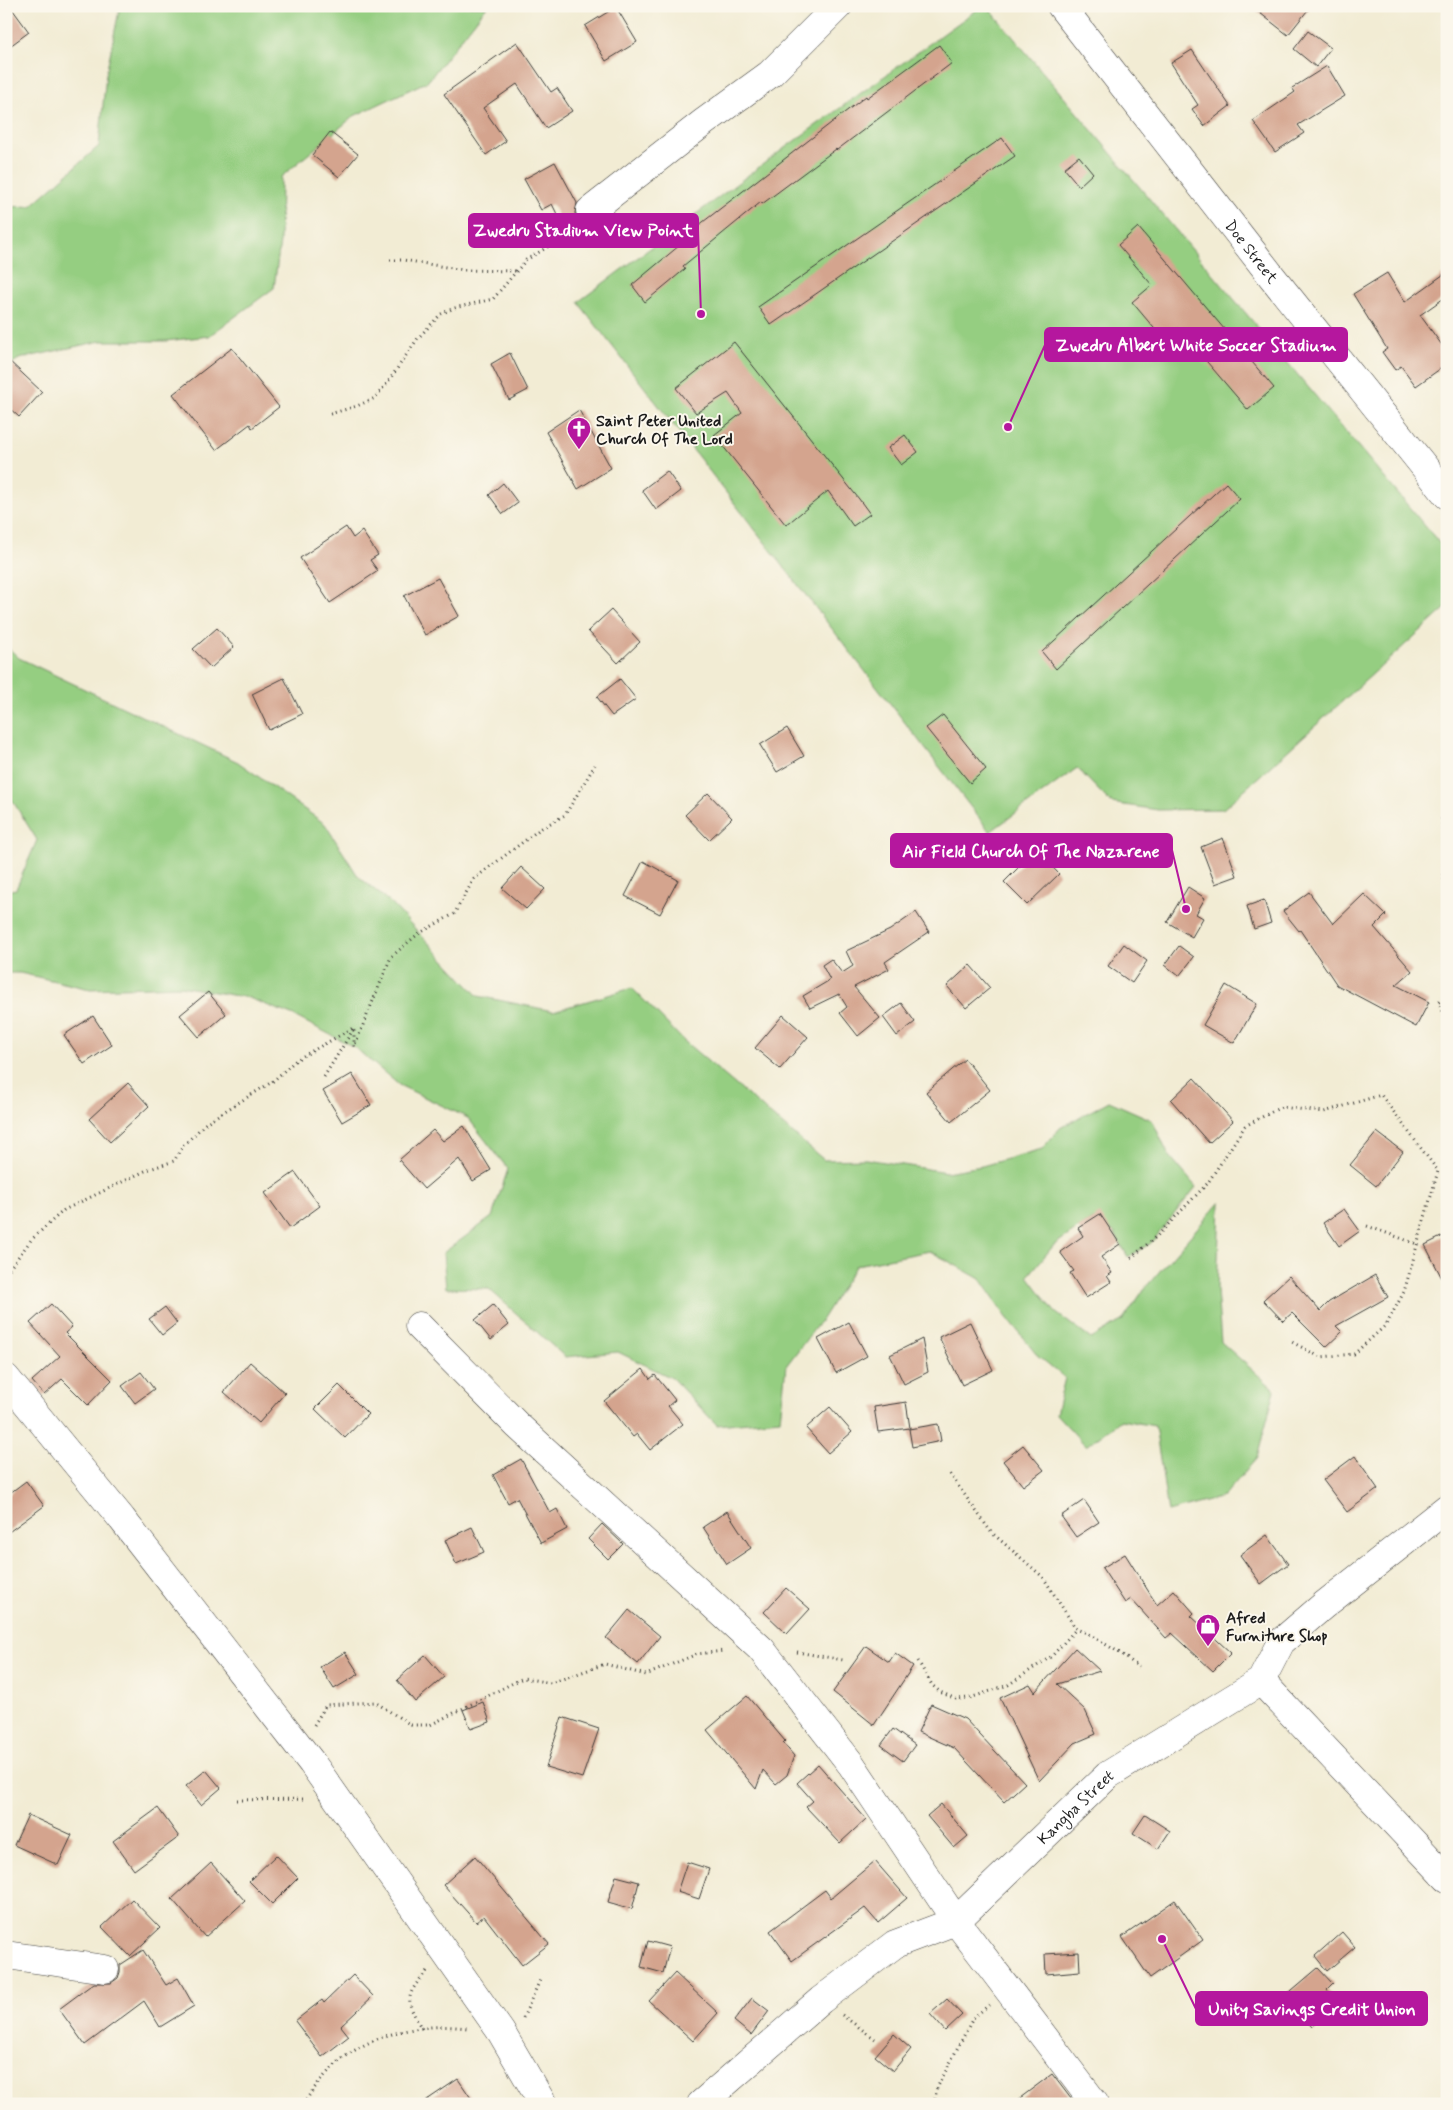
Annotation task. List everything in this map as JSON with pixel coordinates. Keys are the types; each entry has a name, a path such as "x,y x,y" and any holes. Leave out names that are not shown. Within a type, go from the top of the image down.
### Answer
{"street":[{"path":"590,211 704,122 770,74 838,6"},
{"name":"Doe Street","path":"1061,6 1273,278 1447,495"},
{"path":"419,1326 517,1425 755,1644 852,1764 956,1921 996,1973 1007,1991 1095,2104"},
{"path":"6,1378 122,1519 300,1747 506,2039 543,2104"},
{"path":"1447,1508 1324,1605 1281,1642 1261,1681 1447,1878"},
{"name":"Kangba Street","path":"701,2104 821,2000 895,1944 956,1921 1108,1775 1261,1681"},
{"path":"6,1955 105,1969"}],"path":[{"path":"330,414 357,406 375,398 418,338 441,314 493,299 526,260 564,237 590,211"},
{"path":"390,260 403,260 464,270 516,271"},
{"path":"354,1028 354,1047 391,957 418,934 454,914 474,879 540,829 566,815 595,765"},
{"path":"1447,810 1442,819 1444,882 1447,891"},
{"path":"1447,996 1438,1003 1447,1023"},
{"path":"324,1077 354,1028"},
{"path":"6,1273 31,1240 64,1210 147,1170 174,1161 183,1146 207,1122 272,1082 296,1060 354,1028"},
{"path":"1131,1258 1157,1236 1207,1184 1245,1126 1282,1107 1324,1112 1381,1095 1438,1171 1404,1292 1386,1325 1354,1354 1320,1357 1290,1341"},
{"path":"1367,1226 1418,1244"},
{"path":"950,1474 991,1532 1043,1577 1076,1630 1104,1643 1139,1667"},
{"path":"918,1661 932,1686 940,1692 956,1699 970,1698 1008,1685 1052,1656 1076,1630"},
{"path":"300,1747 326,1705 375,1702 411,1725 430,1725 523,1678 551,1683 605,1664 646,1675 697,1654 755,1644"},
{"path":"794,1651 843,1660"},
{"path":"237,1800 338,1799"},
{"path":"422,2029 410,2009 409,2000 413,1987 444,1952"},
{"path":"303,2104 329,2070 365,2044 395,2033 446,2025 506,2039 540,1980"},
{"path":"934,2104 937,2088 973,2018 1007,1991"},
{"path":"821,2000 875,2039"}],"green space":[{"path":"120,6 487,6 428,81 354,116 281,177 280,242 274,288 209,336 166,341 101,341 19,359 6,367 6,207 31,206 99,146 106,74"},
{"path":"982,6 987,6 1447,552 1447,607 1223,809 1158,810 1111,803 1077,768 990,832 578,302 786,147"},
{"path":"6,646 19,658 238,762 325,824 358,876 393,905 478,996 553,1011 632,988 684,1041 824,1160 866,1159 946,1172 982,1166 1042,1149 1060,1128 1109,1101 1152,1120 1168,1154 1196,1187 1151,1243 1128,1257 1114,1232 1092,1219 1054,1245 1028,1276 1055,1312 1091,1339 1123,1320 1145,1288 1220,1202 1217,1290 1221,1342 1275,1390 1257,1458 1223,1497 1168,1512 1155,1426 1121,1420 1086,1446 1056,1414 1065,1378 1036,1354 1005,1315 980,1279 930,1251 856,1265 822,1319 786,1366 780,1419 717,1425 672,1378 618,1352 565,1357 489,1289 446,1288 443,1253 492,1217 508,1169 468,1118 399,1085 354,1047 294,1016 249,998 180,986 90,989 20,973 6,973 6,891 16,889 37,840 9,795 6,794"}],"building":[{"path":"6,6 10,6 29,32 6,49"},
{"path":"1251,6 1311,6 1288,35"},
{"path":"616,7 637,42 606,61 585,26"},
{"path":"1308,31 1331,48 1316,67 1294,49"},
{"path":"517,42 551,92 557,88 572,111 546,128 517,84 483,108 506,141 486,155 444,94"},
{"path":"939,45 952,63 837,150 762,204 761,202 683,266 685,269 645,302 632,285 692,235 690,232 866,96 867,98"},
{"path":"1192,50 1230,106 1204,126 1192,109 1198,105 1171,63"},
{"path":"1327,66 1345,96 1298,125 1304,133 1275,152 1253,121 1295,92 1292,88"},
{"path":"330,132 358,154 339,177 312,155"},
{"path":"1002,138 1015,156 771,325 758,307"},
{"path":"1079,156 1093,173 1079,186 1064,168"},
{"path":"555,162 577,203 576,217 562,224 552,204 541,210 524,179"},
{"path":"1138,227 1274,388 1248,410 1178,328 1164,340 1132,302 1152,285 1118,245"},
{"path":"1447,272 1447,296 1420,315 1447,352 1447,364 1416,386 1401,366 1395,370 1382,352 1387,349 1353,294 1387,273 1405,302"},
{"path":"734,342 870,514 853,526 828,491 786,525 714,435 742,413 728,393 696,413 676,388"},
{"path":"232,348 279,407 252,428 250,424 216,450 173,394"},
{"path":"510,353 528,390 509,400 491,364"},
{"path":"6,358 42,392 19,417 6,405"},
{"name":"Saint Peter United Church Of The Lord","path":"579,410 611,468 578,489 546,432"},
{"path":"905,435 918,452 901,465 888,448"},
{"path":"667,471 681,491 656,510 642,490"},
{"path":"503,483 518,503 503,514 489,495"},
{"path":"1226,483 1240,499 1056,669 1042,652"},
{"path":"346,527 353,538 362,531 378,555 370,560 378,571 330,603 300,558"},
{"path":"438,578 459,616 425,635 404,596"},
{"path":"611,610 640,642 618,663 588,631"},
{"path":"217,628 234,647 211,668 193,649"},
{"path":"284,678 302,714 269,730 252,694"},
{"path":"620,679 636,699 612,716 597,697"},
{"path":"943,715 986,769 970,783 926,728"},
{"path":"787,728 804,756 777,772 760,745"},
{"path":"708,793 732,818 709,840 685,815"},
{"path":"1223,838 1237,876 1215,884 1201,847"},
{"path":"1036,850 1059,874 1027,905 1004,882"},
{"path":"643,861 678,880 660,914 625,896"},
{"path":"521,867 545,889 526,909 502,888"},
{"path":"1188,887 1205,898 1196,914 1203,918 1192,937 1167,922"},
{"path":"1309,892 1333,924 1364,894 1386,915 1374,927 1412,971 1396,985 1429,1002 1416,1027 1337,985 1300,930 1283,911"},
{"path":"1264,900 1271,923 1254,929 1247,906"},
{"path":"916,912 929,932 885,962 889,969 854,987 880,1018 858,1036 840,1013 847,1007 839,994 810,1008 803,996 830,980 822,965 831,959 842,973 853,966 846,951 890,930"},
{"path":"1124,944 1147,961 1132,983 1108,966"},
{"path":"1179,946 1194,957 1179,976 1165,965"},
{"path":"970,965 990,988 966,1008 947,986"},
{"path":"1226,985 1257,1004 1234,1043 1203,1025"},
{"path":"208,992 226,1014 199,1037 180,1015"},
{"path":"901,1003 915,1022 897,1036 883,1017"},
{"path":"783,1015 808,1037 780,1069 755,1048"},
{"path":"93,1016 112,1045 84,1064 64,1035"},
{"path":"965,1059 990,1090 951,1122 926,1092"},
{"path":"352,1074 371,1105 342,1122 323,1091"},
{"path":"1194,1078 1233,1121 1209,1143 1171,1100"},
{"path":"128,1083 149,1106 110,1142 89,1119"},
{"path":"464,1126 491,1170 473,1181 459,1159 424,1189 399,1160 433,1130 443,1141"},
{"path":"1377,1132 1403,1152 1376,1186 1350,1165"},
{"path":"295,1172 320,1206 290,1228 265,1193"},
{"path":"1344,1209 1360,1231 1339,1246 1323,1223"},
{"path":"1100,1214 1120,1244 1101,1257 1112,1273 1107,1276 1111,1282 1086,1298 1070,1273 1074,1271 1060,1252 1083,1236 1078,1228"},
{"path":"1447,1234 1447,1288 1425,1245"},
{"path":"1375,1275 1388,1297 1336,1326 1342,1332 1326,1347 1292,1313 1283,1321 1263,1300 1289,1276 1320,1311 1329,1302"},
{"path":"51,1304 72,1327 65,1333 112,1380 88,1405 62,1379 44,1395 32,1381 60,1356 30,1323"},
{"path":"493,1305 509,1325 491,1340 475,1320"},
{"path":"165,1307 177,1323 162,1335 149,1319"},
{"path":"849,1322 867,1356 836,1373 818,1339"},
{"path":"970,1322 993,1370 962,1385 939,1337"},
{"path":"922,1339 928,1372 904,1384 890,1355"},
{"path":"250,1362 285,1393 259,1423 224,1392"},
{"path":"643,1369 650,1379 655,1375 675,1400 668,1406 683,1424 650,1450 637,1434 633,1437 604,1401"},
{"path":"141,1372 154,1389 135,1403 122,1386"},
{"path":"339,1385 368,1414 345,1438 315,1409"},
{"path":"906,1402 910,1428 878,1432 874,1407"},
{"path":"830,1407 852,1432 828,1453 806,1428"},
{"path":"938,1424 941,1441 912,1447 909,1429"},
{"path":"1023,1445 1044,1470 1023,1486 1003,1461"},
{"path":"1355,1456 1378,1489 1347,1512 1323,1480"},
{"path":"521,1459 550,1513 557,1509 567,1529 541,1543 517,1498 508,1503 493,1475"},
{"path":"26,1481 44,1506 6,1534 6,1496"},
{"path":"1084,1500 1099,1522 1076,1537 1061,1516"},
{"path":"727,1511 751,1548 727,1564 703,1527"},
{"path":"602,1524 623,1544 608,1559 588,1539"},
{"path":"472,1527 484,1552 456,1564 445,1540"},
{"path":"1267,1535 1288,1564 1261,1584 1240,1555"},
{"path":"1125,1554 1157,1605 1174,1590 1194,1613 1191,1616 1231,1653 1213,1671 1172,1633 1166,1638 1131,1599 1125,1603 1102,1568"},
{"path":"786,1588 810,1609 787,1634 764,1612"},
{"path":"629,1610 660,1636 638,1664 606,1638"},
{"path":"866,1646 889,1662 895,1653 913,1666 874,1725 833,1692"},
{"path":"1075,1648 1100,1671 1057,1684 1085,1710 1096,1734 1075,1743 1039,1781 1000,1698 1030,1684 1035,1692"},
{"path":"345,1652 359,1674 334,1689 320,1667"},
{"path":"425,1655 444,1677 415,1702 397,1680"},
{"path":"747,1696 785,1741 783,1743 794,1756 787,1775 776,1784 763,1770 756,1789 707,1730"},
{"path":"483,1702 490,1722 471,1729 463,1710"},
{"path":"931,1704 965,1719 1025,1783 1004,1802 954,1748 918,1732"},
{"path":"562,1717 599,1729 582,1778 546,1767"},
{"path":"893,1729 915,1745 903,1761 881,1745"},
{"path":"818,1764 866,1819 840,1843 806,1807 813,1801 797,1783"},
{"path":"206,1770 221,1788 201,1805 186,1786"},
{"path":"941,1804 968,1836 954,1848 927,1816"},
{"path":"158,1808 179,1837 134,1870 113,1841"},
{"path":"28,1815 72,1835 58,1865 14,1845"},
{"path":"1145,1815 1170,1831 1158,1849 1133,1833"},
{"path":"276,1855 298,1878 272,1904 249,1881"},
{"path":"475,1856 549,1944 522,1965 484,1916 476,1922 443,1885"},
{"path":"875,1861 907,1898 878,1923 865,1908 792,1961 770,1931 825,1890 831,1898"},
{"path":"687,1862 709,1869 699,1899 677,1892"},
{"path":"211,1863 245,1901 205,1937 172,1899"},
{"path":"616,1876 639,1882 632,1909 608,1902"},
{"path":"132,1899 160,1928 130,1956 102,1927"},
{"path":"1175,1900 1203,1940 1150,1978 1122,1937"},
{"path":"1342,1932 1355,1947 1327,1971 1315,1956"},
{"path":"648,1941 670,1947 663,1973 641,1967"},
{"path":"143,1950 166,1985 178,1978 194,2006 160,2027 144,2001 85,2045 59,2009 94,1983 111,1983 118,1978 120,1965"},
{"path":"1079,1952 1080,1971 1046,1974 1045,1954"},
{"path":"1318,1968 1333,1984 1327,1990 1339,2004 1312,2027 1285,1996"},
{"path":"675,1973 718,2013 693,2041 649,2001"},
{"path":"353,1975 373,1996 341,2026 349,2036 322,2057 295,2021 322,2000 324,2003"},
{"path":"752,1998 769,2011 751,2035 734,2021"},
{"path":"947,1999 962,2015 945,2031 930,2014"},
{"path":"894,2034 911,2049 893,2071 875,2056"},
{"path":"1052,2074 1075,2104 1012,2104"},
{"path":"458,2079 475,2104 421,2104"}],"place":[{"name":"Zwedru Stadium View Point","path":"701,314"},
{"name":"Zwedru Albert White Soccer Stadium","path":"1008,427"},
{"name":"Saint Peter United Church Of The Lord","path":"579,450"},
{"name":"Air Field Church Of The Nazarene","path":"1186,909"},
{"name":"Afred Furniture Shop","path":"1208,1647"},
{"name":"Unity Savings Credit Union","path":"1162,1939"}]}
